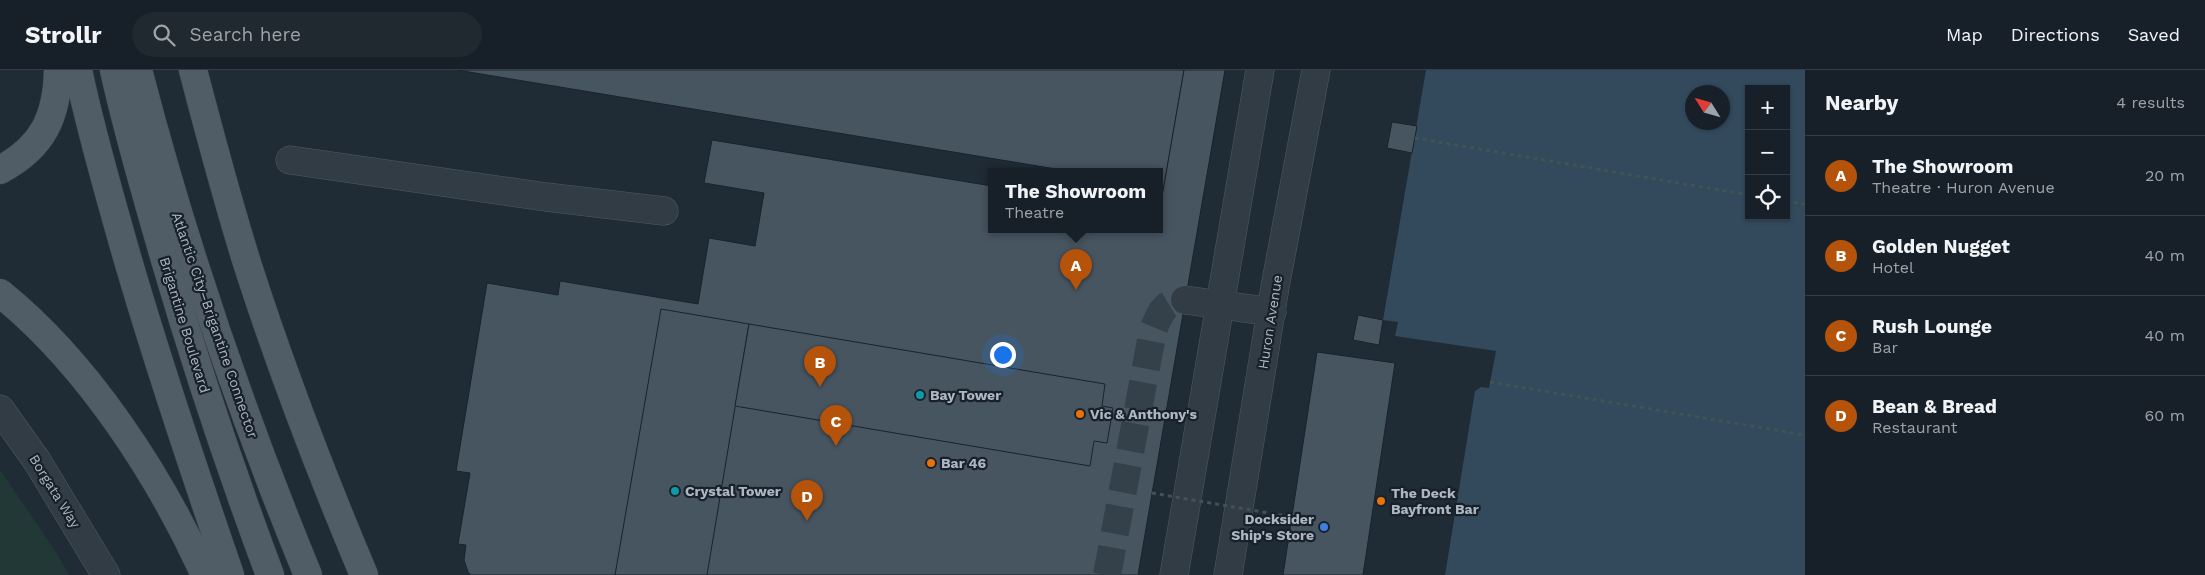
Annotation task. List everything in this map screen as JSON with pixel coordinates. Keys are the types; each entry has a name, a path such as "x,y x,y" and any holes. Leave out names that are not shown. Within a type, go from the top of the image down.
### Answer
{"main road":[{"path":"0,170 25,155 45,130 52,116 56,100 58,70"},
{"path":"78,70 109,195 140,302 171,403 230,575"},
{"name":"Brigantine Boulevard","path":"114,70 145,190 180,309 217,428 270,575"},
{"name":"Atlantic City–Brigantine Connector","path":"138,70 158,148 203,297 258,449 308,575"},
{"path":"193,70 247,262 279,359 315,456 364,575"},
{"path":"0,293 60,351 116,421 162,491 205,575"}],"street":[{"path":"1174,575 1260,70"},
{"name":"Huron Avenue","path":"1228,575 1272,312 1316,70"},
{"path":"290,160 546,197 664,211"},
{"path":"1186,300 1272,312"},
{"name":"Borgata Way","path":"0,409 37,461 106,575"}],"path":[{"path":"1415,138 1745,194"},
{"path":"1790,202 1805,204"},
{"path":"1490,382 1805,435"},
{"path":"1152,493 1292,518"}],"green space":[{"path":"0,470 56,552 69,575 0,575"}],"water":[{"path":"1426,70 1805,70 1805,575 1445,575 1475,391 1481,387 1489,388 1496,351 1395,336 1398,322 1383,320"}],"building":[{"path":"457,70 1184,70 1164,187 1163,168 1050,168"},
{"path":"1184,70 1225,70 1138,575 471,575 468,572 464,560 466,545 458,544 470,473 456,471 487,283 558,295 560,281 698,304 709,238 755,246 764,193 704,183 712,140 988,185 988,233 1163,233 1163,191"},
{"path":"1392,122 1417,126 1412,153 1387,148"},
{"name":"Crystal Tower","path":"661,309 749,324 707,575 615,575"},
{"path":"1358,315 1383,320 1379,345 1353,340"},
{"name":"Bay Tower","path":"749,324 1105,384 1102,406 1113,408 1107,443 1094,441 1090,466 735,406"},
{"path":"1317,352 1395,363 1363,575 1283,575"}],"tunnel":[{"path":"1107,575 1153,330 1158,318 1168,305 1185,300"}],"place":[{"name":"The Showroom","path":"1076,290"},
{"name":"Golden Nugget","path":"820,387"},
{"name":"Bay Tower","path":"920,395"},
{"name":"Vic & Anthony's","path":"1080,414"},
{"name":"Rush Lounge","path":"836,446"},
{"name":"Bar 46","path":"931,463"},
{"name":"Crystal Tower","path":"675,491"},
{"name":"The Deck Bayfront Bar","path":"1381,501"},
{"name":"Bean & Bread","path":"807,521"},
{"name":"Docksider Ship's Store","path":"1324,527"}]}
